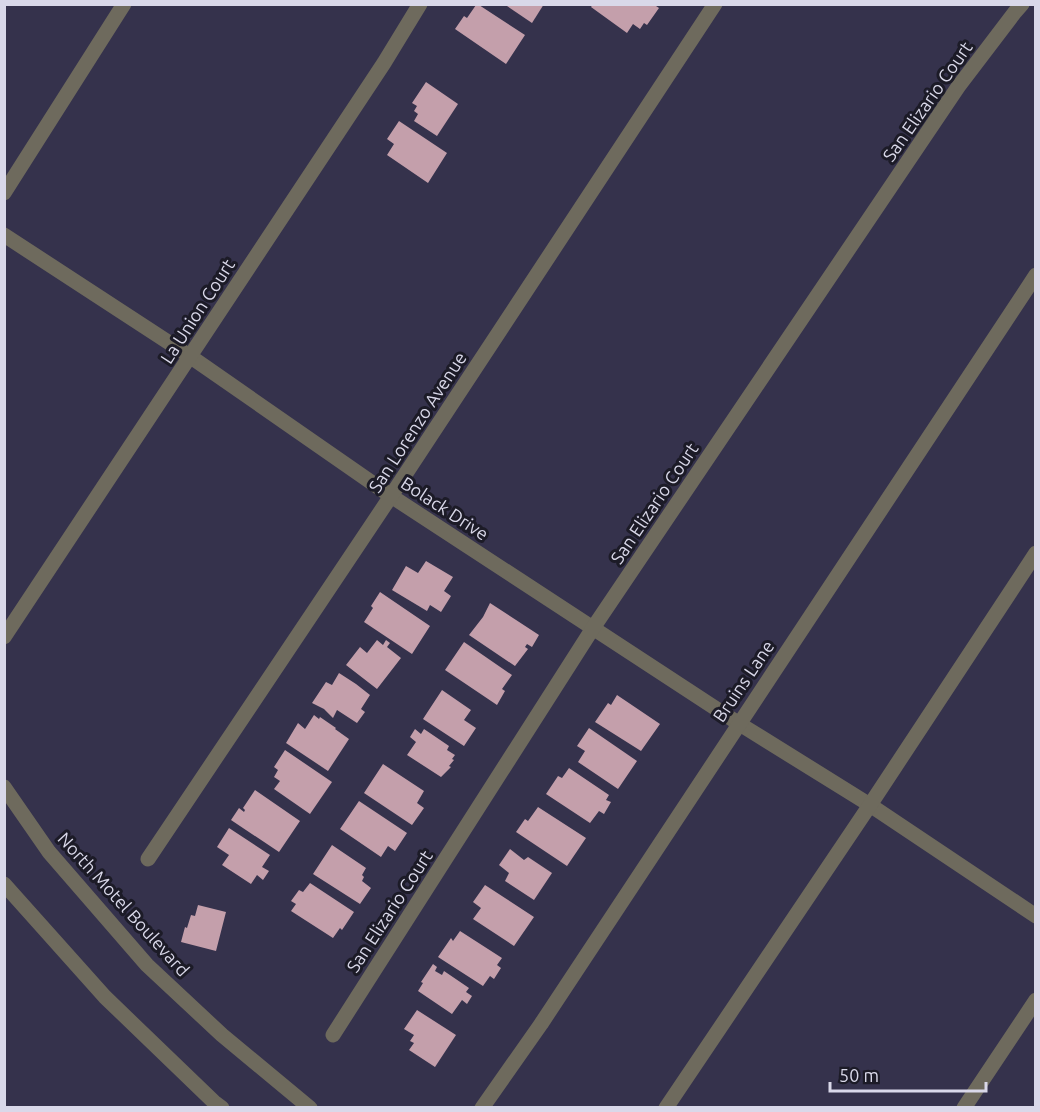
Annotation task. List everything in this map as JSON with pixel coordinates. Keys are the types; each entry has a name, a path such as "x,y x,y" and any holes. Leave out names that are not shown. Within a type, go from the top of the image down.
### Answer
{"street":[{"path":"4,193 124,4"},
{"name":"La Union Court","path":"4,637 384,63 420,4"},
{"name":"San Lorenzo Avenue","path":"148,859 391,496 715,4"},
{"name":"San Elizario Court","path":"333,1035 593,628 958,87 1023,4"},
{"name":"Bolack Drive","path":"4,235 190,357 391,496 738,723 870,805 1035,916"},
{"name":"Bruins Lane","path":"482,1107 541,1024 1035,275"},
{"path":"666,1107 870,805 1035,553"},
{"name":"North Motel Boulevard","path":"4,787 49,852 147,965 222,1035 310,1107"},
{"path":"4,884 105,997 214,1102 222,1107"},
{"path":"964,1107 1035,1000"}],"building":[{"path":"504,4 544,4 532,23"},
{"path":"593,4 653,4 659,8 647,25 644,23 640,29 633,24 627,33 591,7"},
{"path":"476,5 525,35 506,64 455,29"},
{"path":"426,82 458,104 437,136 414,121 418,114 414,111 417,106 412,103"},
{"path":"399,121 447,153 428,183 387,155 394,144 387,139"},
{"path":"426,561 453,577 444,591 451,596 441,612 430,605 427,611 392,590 406,566 418,573"},
{"path":"380,592 430,626 412,654 364,622"},
{"path":"490,603 539,635 532,647 527,644 525,647 528,649 515,666 469,635 483,617"},
{"path":"377,640 383,645 386,640 390,643 387,647 401,658 377,689 346,665 360,647 367,653"},
{"path":"464,642 512,675 502,689 505,691 497,705 445,670"},
{"path":"339,673 370,695 361,709 365,712 357,723 337,710 333,718 324,709 312,703 326,682 332,685"},
{"path":"442,690 471,710 464,720 476,728 464,746 423,719"},
{"path":"617,695 660,724 641,751 595,722 608,703 611,705"},
{"path":"314,715 349,739 328,771 286,743 298,723 305,729"},
{"path":"589,728 637,761 618,789 578,762 585,751 577,746"},
{"path":"415,729 421,734 424,729 449,746 447,750 455,755 449,766 451,767 441,777 407,755 416,742 410,737"},
{"path":"285,750 332,782 310,814 274,789 280,781 274,777 278,770 274,767"},
{"path":"383,764 424,791 417,803 424,808 412,825 364,793"},
{"path":"569,768 609,795 606,800 611,802 604,814 599,811 590,823 546,794 558,776 562,778"},
{"path":"255,790 300,821 279,852 231,820 239,808 244,812 243,808"},
{"path":"359,801 407,833 395,851 388,846 381,857 340,829"},
{"path":"538,807 586,838 567,866 516,832 525,819 528,821"},
{"path":"229,828 270,855 262,867 269,871 263,880 257,875 251,884 222,865 229,855 217,847"},
{"path":"332,845 366,868 362,881 371,888 360,904 313,874"},
{"path":"510,849 524,860 528,857 552,873 534,900 505,881 509,873 499,865"},
{"path":"310,883 354,912 342,930 340,928 333,938 291,911 296,904 291,901 299,890 303,892"},
{"path":"485,885 534,917 514,946 473,919 481,908 473,902"},
{"path":"198,905 226,912 216,951 181,942 185,927 187,928 191,915 195,916"},
{"path":"460,931 502,958 497,965 501,968 494,979 490,976 483,986 438,957 451,938 453,941"},
{"path":"433,964 437,967 435,971 442,975 444,971 469,988 466,992 472,996 467,1004 462,1000 452,1014 418,991"},
{"path":"417,1010 456,1035 435,1067 409,1050 414,1043 410,1041 414,1035 404,1029"}]}
